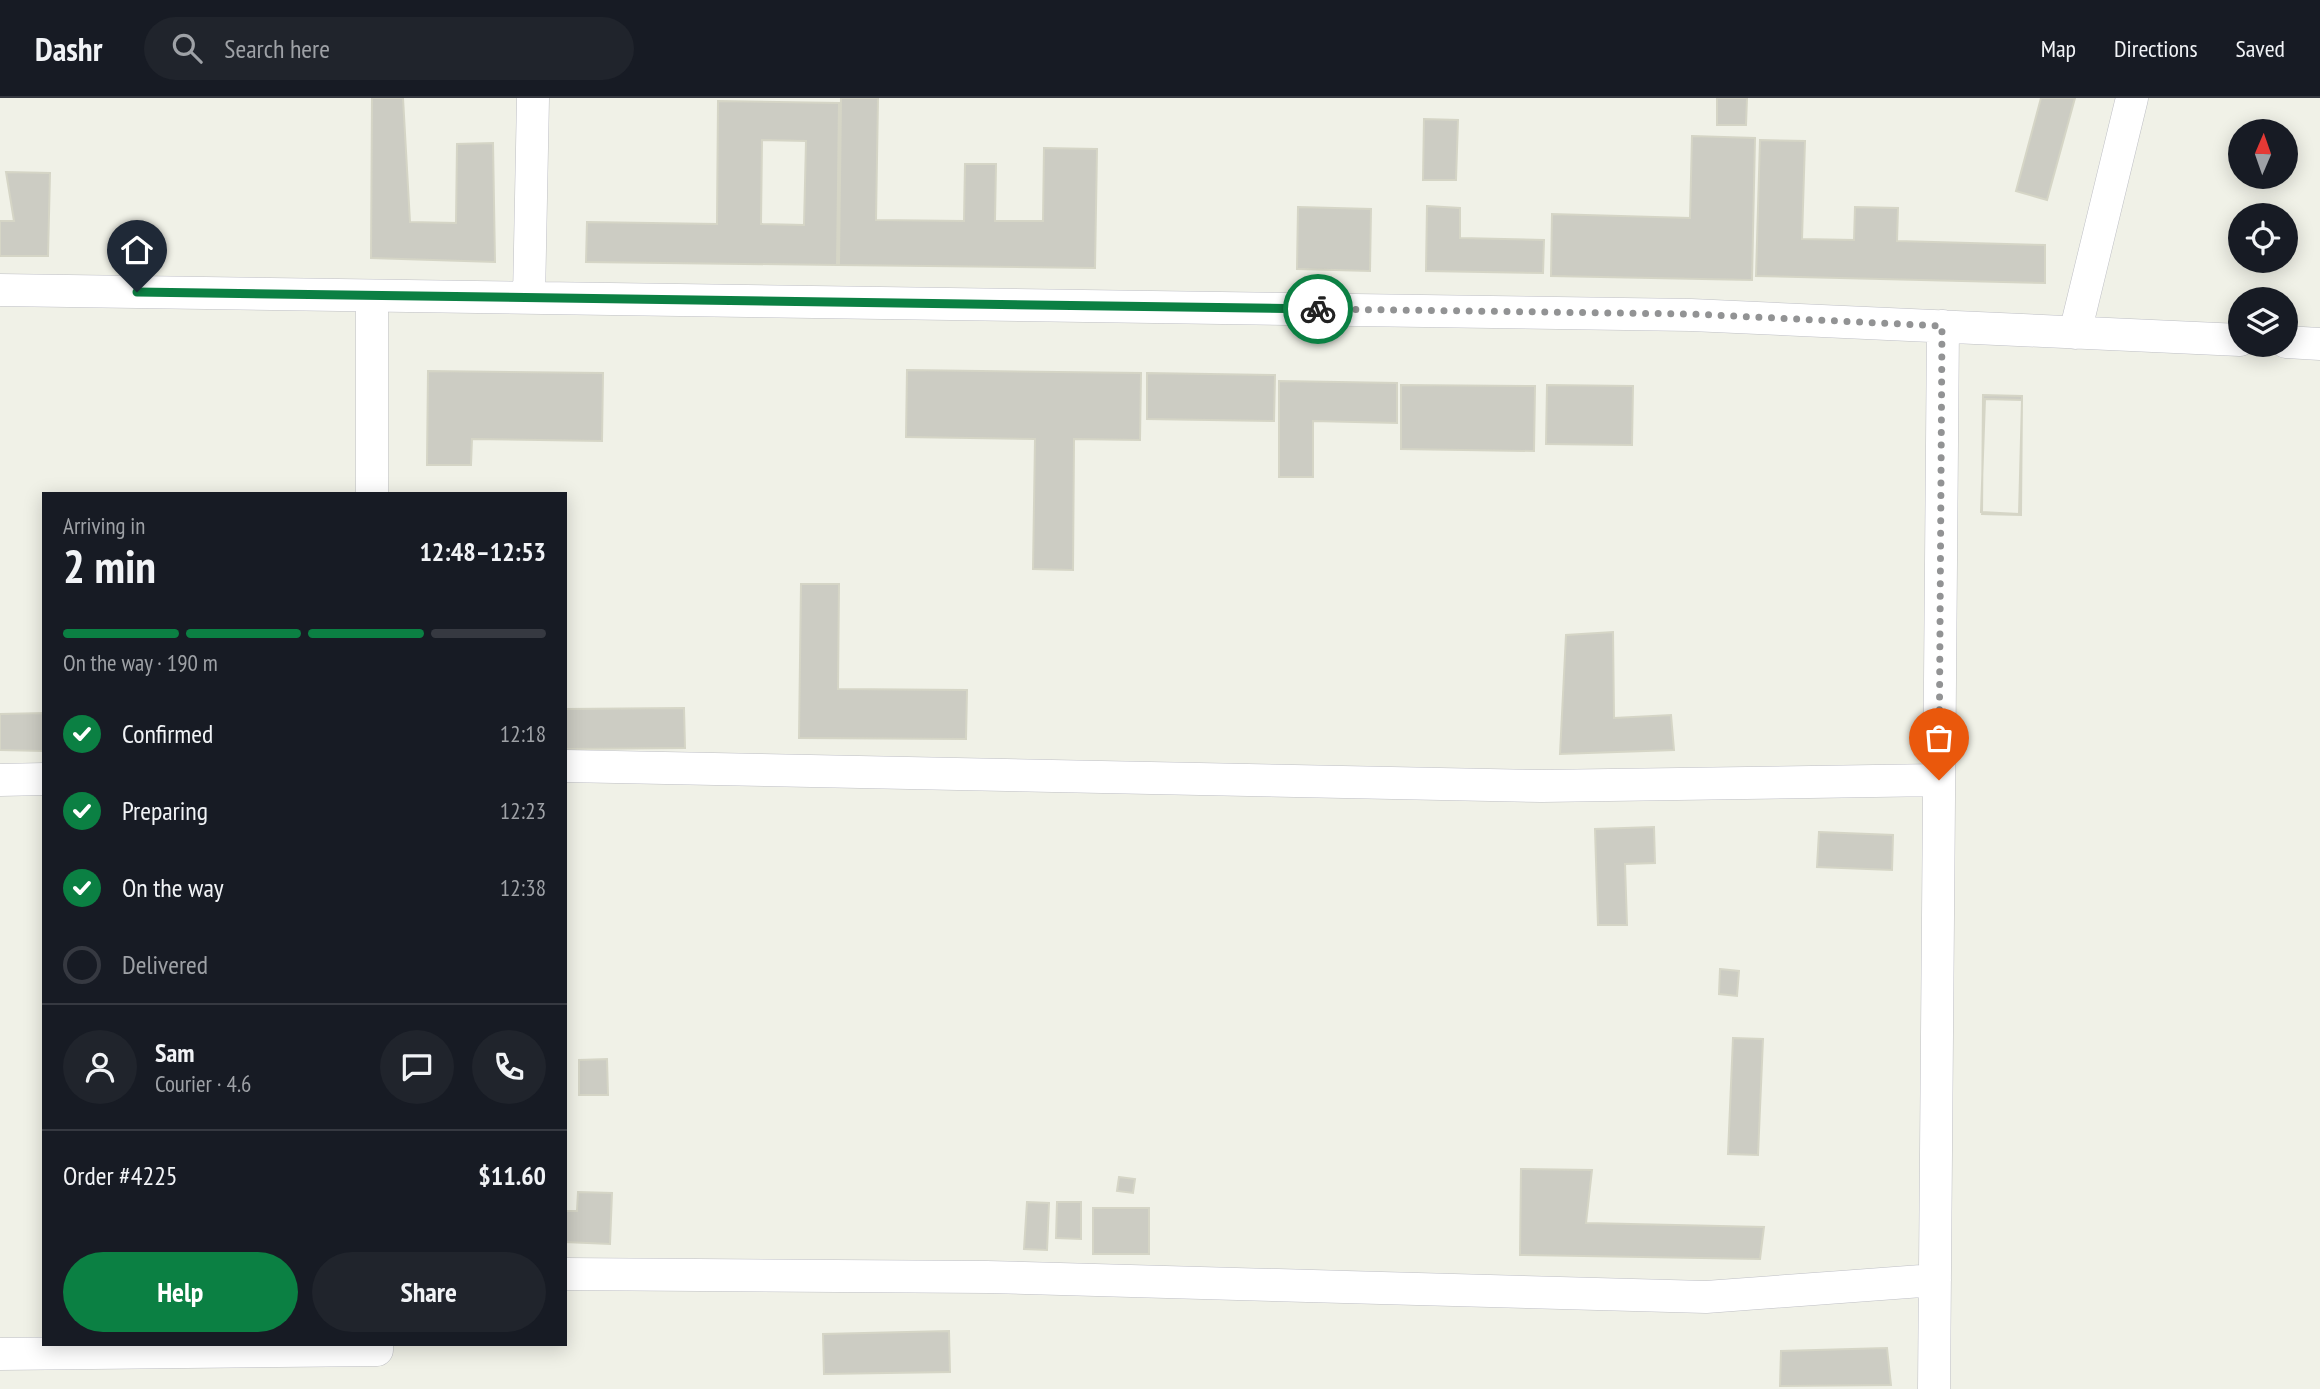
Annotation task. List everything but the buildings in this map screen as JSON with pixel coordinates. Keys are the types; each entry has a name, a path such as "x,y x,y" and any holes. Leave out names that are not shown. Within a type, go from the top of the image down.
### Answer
{"street":[{"path":"529,298 533,98"},
{"path":"2076,333 2132,98"},
{"path":"0,290 1691,314 2228,339"},
{"path":"372,296 372,492"},
{"path":"1934,1389 1942,326"},
{"path":"2298,343 2320,344"},
{"path":"567,766 1542,786 1939,780"},
{"path":"0,780 42,779"},
{"path":"567,1274 987,1277 1706,1297 1935,1280"},
{"path":"0,1354 377,1350 377,1346"}],"way so far":[{"path":"1318,309 1691,314 1942,326 1939,780"}],"route":[{"path":"137,292 1318,309"}]}
